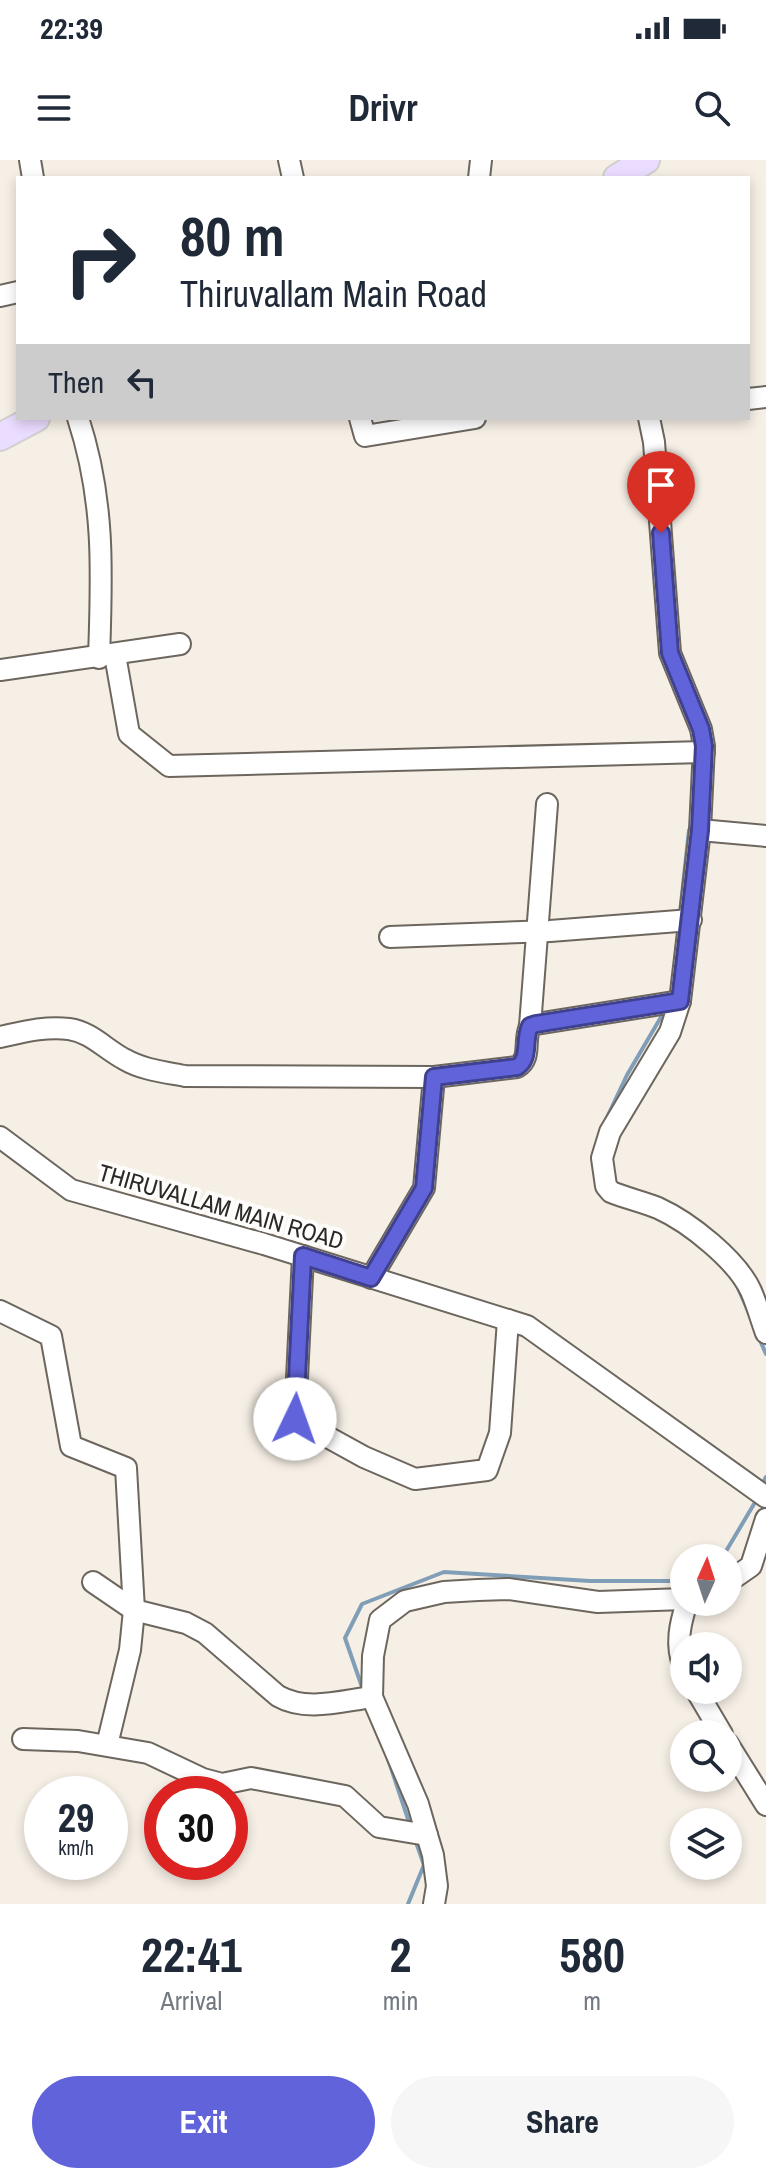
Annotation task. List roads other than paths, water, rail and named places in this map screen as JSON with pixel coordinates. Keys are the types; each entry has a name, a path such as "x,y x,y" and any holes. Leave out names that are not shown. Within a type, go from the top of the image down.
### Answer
{"main road":[{"path":"620,176 646,160"},
{"path":"0,437 32,420"}],"street":[{"path":"79,420 93,474 101,528 107,656 129,734 169,766 704,752"},
{"path":"361,420 365,436 463,420"},
{"path":"649,420 654,442 670,653 701,729 704,752 700,830 680,1001 670,1032 610,1132 602,1158 606,1186 611,1192 658,1209 704,1238 729,1262 750,1289 766,1333"},
{"path":"0,670 180,644"},
{"path":"0,1037 39,1029 72,1029 101,1041 123,1059 149,1070 185,1076 434,1077 517,1067 526,1056 530,1026 547,804"},
{"path":"700,830 766,836"},
{"path":"390,937 535,932 691,920"},
{"path":"530,1026 680,1001"},
{"path":"371,1278 424,1188 434,1077"},
{"name":"THIRUVALLAM MAIN ROAD","path":"0,1137 71,1190 303,1256 527,1326 766,1497"},
{"path":"303,1256 295,1419 364,1457 415,1479 487,1470 500,1433 508,1320"},
{"path":"0,1311 51,1336 71,1446 126,1468 134,1610 130,1650 107,1745"},
{"path":"742,1572 751,1566 766,1519"},
{"path":"93,1582 134,1610 163,1615 205,1633 278,1696 292,1704 372,1697"},
{"path":"434,1904 437,1886 433,1855 412,1790 372,1697 373,1656 380,1620 405,1601 444,1592 508,1589 598,1602 670,1600"},
{"path":"23,1739 107,1745 148,1753 203,1779 222,1784 251,1778 345,1796 379,1827 427,1835"},
{"path":"742,1766 766,1805"}],"waterway":[{"path":"680,913 689,830"},
{"path":"676,953 679,926"},
{"path":"602,1128 627,1075 664,1012"},
{"path":"594,1154 599,1136"},
{"path":"737,1286 750,1315"},
{"path":"759,1338 766,1354"},
{"path":"764,1481 766,1477"},
{"path":"730,1544 754,1504"},
{"path":"362,1687 345,1638 362,1604 444,1572 590,1581 670,1581"},
{"path":"387,1756 409,1822"},
{"path":"408,1904 424,1865 417,1845"}]}
